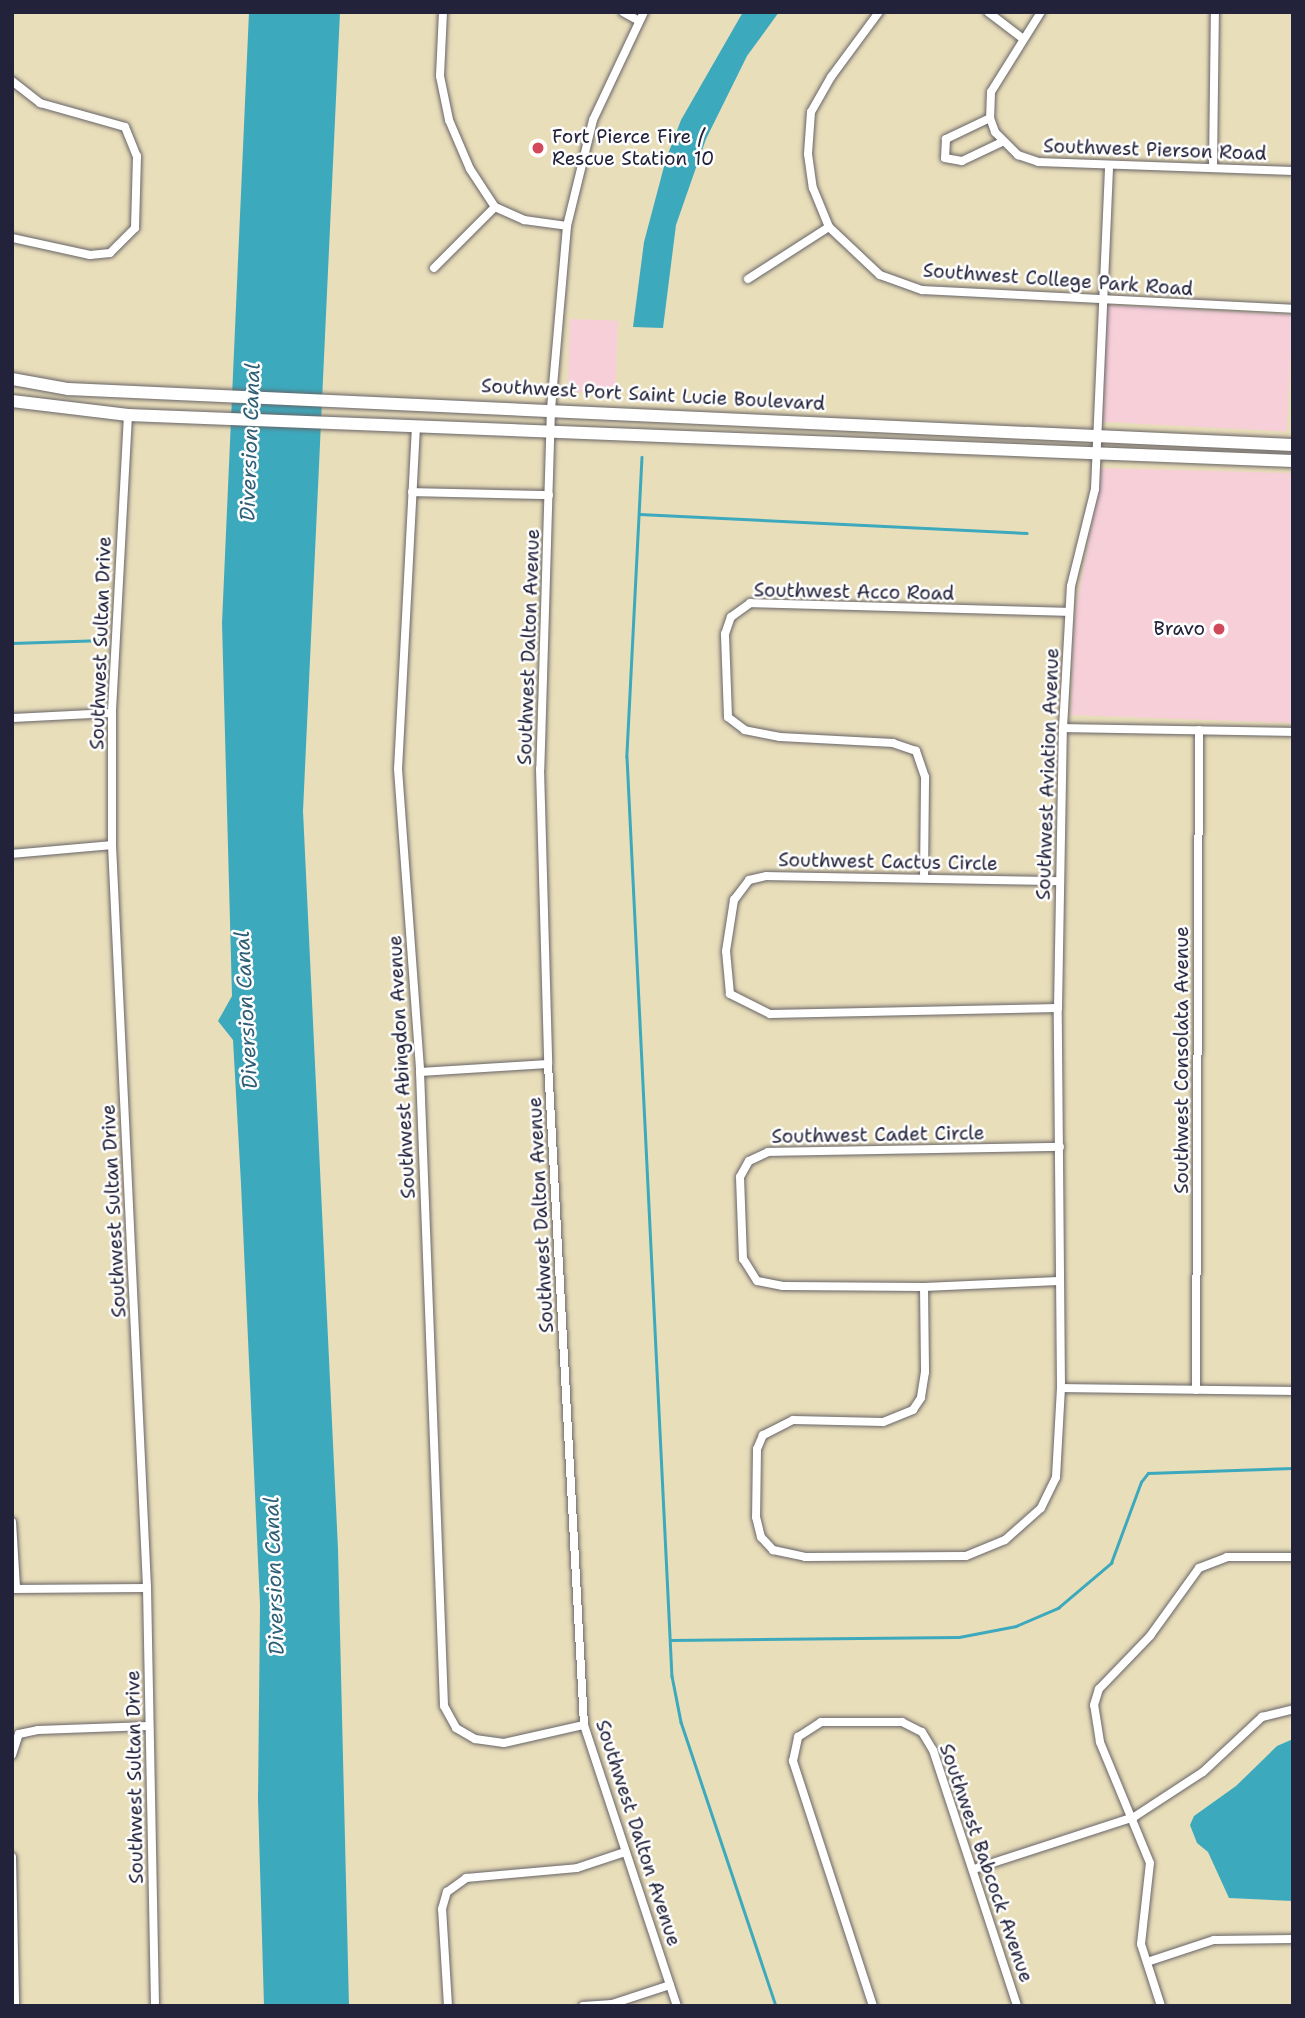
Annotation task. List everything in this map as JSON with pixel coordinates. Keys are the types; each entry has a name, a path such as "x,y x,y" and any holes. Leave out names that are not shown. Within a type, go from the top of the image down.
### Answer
{"main road":[{"name":"Southwest Port Saint Lucie Boulevard","path":"12,379 68,389 551,408 1293,445"},
{"name":"Southwest Port Saint Lucie Boulevard","path":"12,401 128,415 551,429 1293,461"}],"street":[{"path":"443,12 440,76 449,120 470,169 495,207 524,220 567,226"},
{"path":"624,12 639,20"},
{"name":"Southwest Dalton Avenue","path":"644,12 593,120 567,226 551,408 540,769 548,1065 584,1725 677,2006"},
{"name":"Southwest College Park Road","path":"879,12 831,77 811,112 808,154 813,188 829,227 880,275 922,290 1293,309"},
{"path":"988,12 1022,37"},
{"path":"990,118 946,139 945,158 962,161 1002,142 990,118 994,83 1041,12"},
{"path":"1213,167 1215,12"},
{"path":"12,81 40,103 125,127 137,156 135,228 110,253 90,256 12,237"},
{"name":"Southwest Pierson Road","path":"1002,142 1018,155 1038,162 1293,171"},
{"name":"Southwest Aviation Avenue","path":"924,1287 924,1380 913,1410 883,1422 793,1420 763,1435 756,1457 756,1517 766,1545 784,1555 883,1559 966,1556 1005,1540 1041,1508 1056,1477 1061,1388 1058,1281 1058,1008 1063,728 1069,612 1091,518 1098,454 1101,300 1109,166"},
{"path":"434,268 495,207"},
{"path":"748,279 829,227"},
{"name":"Southwest Sultan Drive","path":"128,415 112,713 112,845 148,1588 155,2006"},
{"name":"Southwest Abingdon Avenue","path":"415,426 398,769 420,1072 444,1706 456,1728 475,1740 504,1743 584,1725"},
{"path":"412,492 549,495"},
{"name":"Southwest Acco Road","path":"925,877 925,776 916,751 894,743 780,737 745,730 727,717 725,634 732,617 750,603 1069,612"},
{"path":"12,718 112,713"},
{"path":"1063,728 1293,732"},
{"name":"Southwest Consolata Avenue","path":"1196,1390 1199,730"},
{"path":"12,853 112,845"},
{"name":"Southwest Cactus Circle","path":"1058,1008 770,1014 730,993 726,951 734,900 749,880 925,877 1060,881"},
{"path":"420,1072 548,1065"},
{"name":"Southwest Cadet Circle","path":"1058,1281 924,1287 783,1286 757,1280 743,1259 740,1177 749,1161 768,1152 1060,1147"},
{"path":"1061,1388 1293,1391"},
{"path":"12,1522 14,1589 148,1588"},
{"path":"1161,2006 1147,1962 1141,1930 1150,1863 1134,1817 1100,1742 1094,1705 1099,1689 1150,1636 1199,1568 1227,1557 1293,1557"},
{"path":"974,1870 1134,1817 1203,1772 1262,1717 1293,1709"},
{"name":"Southwest Babcock Avenue","path":"873,2006 793,1761 798,1737 821,1722 902,1722 922,1732 933,1750 1017,2006"},
{"path":"12,1755 19,1734 149,1726"},
{"path":"447,2006 442,1909 447,1892 466,1878 577,1868 625,1852"},
{"path":"12,1857 15,2006"},
{"path":"1147,1962 1214,1940 1293,1939"},
{"path":"583,2006 612,2004 670,1985"}],"shaded area":[{"path":"1107,305 1293,315 1287,432 1101,422"},
{"path":"570,319 618,321 615,394 567,392"},
{"path":"1102,468 1293,473 1293,723 1071,715 1074,620"}],"water":[{"name":"Diversion Canal","path":"249,12 340,12 303,811 338,1549 349,2006 264,2006 258,1800 260,1605 241,1184 233,1040 218,1021 232,996 222,623"},
{"path":"743,12 779,12 747,56 706,139 676,225 663,328 633,327 644,242 666,159 681,120"},
{"path":"1293,1739 1293,1901 1229,1898 1208,1852 1197,1843 1190,1825 1194,1816 1236,1786 1277,1746"}],"waterway":[{"path":"642,457 627,757 672,1676 681,1722 776,2006"},
{"path":"639,514 1027,533"},
{"path":"12,643 104,640"},
{"path":"670,1640 959,1637 1016,1626 1058,1608 1111,1563 1141,1482 1148,1473 1293,1468"}],"place":[{"name":"Fort Pierce Fire / Rescue Station 10","path":"538,148"},
{"name":"Bravo","path":"1219,629"}]}
